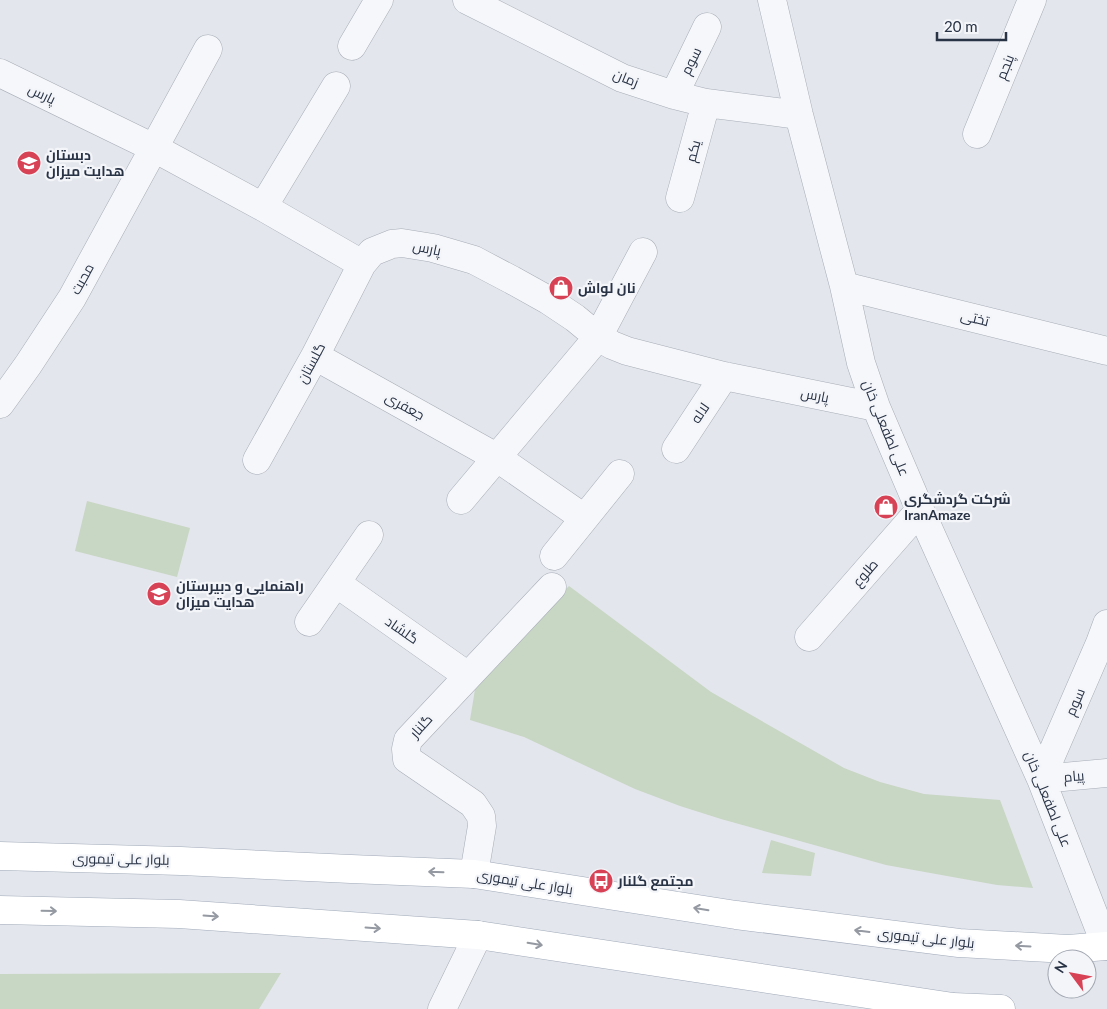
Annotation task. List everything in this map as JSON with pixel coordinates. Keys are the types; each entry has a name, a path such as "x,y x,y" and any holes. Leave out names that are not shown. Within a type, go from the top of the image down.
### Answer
{"main road":[{"name":"بلوار علی تیموری","path":"0,856 181,860 474,874 736,915 959,943 1068,949 1106,946"},
{"path":"0,910 179,914 478,935 953,1007 1001,1009"}],"street":[{"path":"352,46 379,0"},
{"name":"زمان","path":"467,0 622,78 706,103 799,115"},
{"name":"علی لطفعلی خان","path":"772,0 799,115 844,286 861,363 876,407 920,510 1041,779 1106,946"},
{"name":"پنجم","path":"977,134 1032,0"},
{"name":"سوم","path":"674,95 707,27"},
{"name":"محبت","path":"0,404 72,298 208,49"},
{"name":"پارس","path":"0,73 154,148 264,207 362,264 372,252 392,244 402,243 433,248 474,260 512,280 548,300 575,318 598,337 627,351 724,376 876,407"},
{"path":"264,207 336,86"},
{"name":"یکم","path":"680,198 706,103"},
{"path":"461,500 598,337 643,252"},
{"name":"گلستان","path":"257,460 315,356 362,264"},
{"name":"تختی","path":"844,286 1107,351"},
{"name":"جعفری","path":"315,356 496,457 584,518"},
{"name":"لاله","path":"676,449 724,376"},
{"path":"554,556 620,474"},
{"name":"طلوع","path":"809,636 920,510"},
{"path":"309,622 369,535"},
{"name":"گلشاد","path":"336,583 468,676"},
{"name":"گلنار","path":"474,874 482,826 481,816 472,804 407,760 406,749 408,740 552,587"},
{"name":"سوم","path":"1041,779 1107,624"},
{"name":"پیام","path":"1041,779 1107,773"},
{"path":"442,1009 478,935"}],"green space":[{"path":"87,501 190,528 177,577 75,551"},
{"path":"569,586 711,692 844,768 880,782 924,794 1000,800 1033,888 997,885 886,865 721,819 635,789 524,737 470,720 477,677"},
{"path":"771,840 815,853 811,876 762,873"},
{"path":"281,973 259,1009 0,1009 0,974"}],"place":[{"name":"دبستان هدایت میزان","path":"29,163"},
{"name":"نان لواش","path":"561,288"},
{"name":"شرکت گردشگری IranAmaze","path":"886,507"},
{"name":"راهنمایی و دبیرستان هدایت میزان","path":"159,594"},
{"name":"مجتمع گلنار","path":"601,881"}]}
